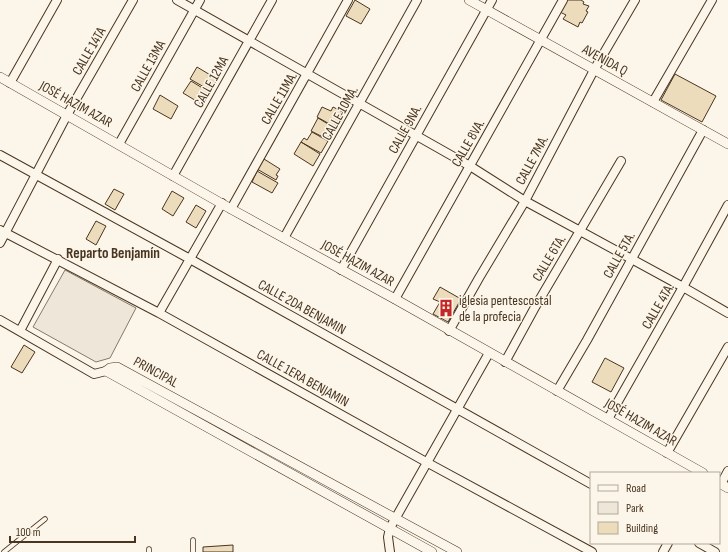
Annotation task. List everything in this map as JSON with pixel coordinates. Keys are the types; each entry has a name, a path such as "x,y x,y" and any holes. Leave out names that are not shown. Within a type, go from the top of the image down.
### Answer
{"street":[{"path":"10,83 57,0"},
{"name":"CALLE 14TA","path":"0,243 3,231 133,0"},
{"path":"177,0 470,166 525,201 684,287 728,313"},
{"name":"CALLE 13MA","path":"119,144 200,0"},
{"name":"CALLE 12MA","path":"173,176 272,0"},
{"name":"CALLE 11MA.","path":"231,209 348,0"},
{"name":"CALLE 10MA.","path":"284,238 417,0"},
{"name":"AVENIDA Q","path":"469,0 728,144"},
{"name":"CALLE 9NA.","path":"341,270 492,0"},
{"name":"CALLE 8VA.","path":"395,299 563,0"},
{"name":"CALLE 7MA.","path":"449,330 525,201 594,70 635,0"},
{"path":"653,102 712,0"},
{"name":"JOSÉ HAZIM AZAR","path":"0,77 231,209 395,299 701,472"},
{"name":"CALLE 5TA.","path":"557,391 588,340 703,130"},
{"name":"CALLE 2DA BENJAMIN","path":"0,155 190,259 590,483"},
{"name":"CALLE 6TA.","path":"505,362 534,309 621,161"},
{"path":"159,314 222,203"},
{"name":"CALLE 4TA.","path":"608,419 684,287 728,205"},
{"name":"CALLE 1ERA BENJAMIN","path":"3,231 159,314 592,552"},
{"path":"20,331 58,259"},
{"path":"0,320 94,374 106,371"},
{"path":"667,453 728,347"},
{"path":"390,552 388,537 390,528 489,353"},
{"name":"PRINCIPAL","path":"432,552 106,371 110,368 117,367 457,552"},
{"path":"723,485 728,471"},
{"path":"701,544 715,552"}],"lane":[{"path":"4,552 45,519"},
{"path":"193,540 193,552"}],"green space":[{"path":"65,270 136,308 110,358 96,362 33,327"}],"building":[{"path":"355,0 370,9 361,24 346,16"},
{"path":"566,0 581,0 584,2 583,4 589,6 586,11 588,12 578,27 563,19 566,15 560,12"},
{"path":"197,67 217,79 211,91 190,79"},
{"path":"675,74 716,96 702,122 661,100"},
{"path":"191,81 209,92 203,105 183,93"},
{"path":"160,95 178,106 171,119 153,109"},
{"path":"322,107 331,111 333,107 343,112 335,127 317,117"},
{"path":"318,118 333,127 327,139 311,131"},
{"path":"312,132 328,141 321,153 301,142 304,138 307,140"},
{"path":"301,142 320,154 313,166 294,154"},
{"path":"264,159 280,169 276,175 278,176 276,180 257,169"},
{"path":"257,171 278,183 272,193 252,182"},
{"path":"114,189 124,194 115,210 105,204"},
{"path":"172,191 184,198 173,216 162,209"},
{"path":"196,205 206,211 196,228 186,222"},
{"path":"96,221 106,226 96,245 86,239"},
{"name":"iglesia pentescostal de la profecia","path":"440,287 461,299 448,322 433,314 440,302 433,299"},
{"path":"24,345 35,352 22,373 11,367"},
{"path":"605,358 624,368 611,392 592,382"},
{"path":"233,545 233,552 203,552 203,547"}],"place":[{"name":"iglesia pentescostal de la profecia","path":"446,308"}],"district":[{"name":"Reparto Benjamín","path":"113,253"}]}
